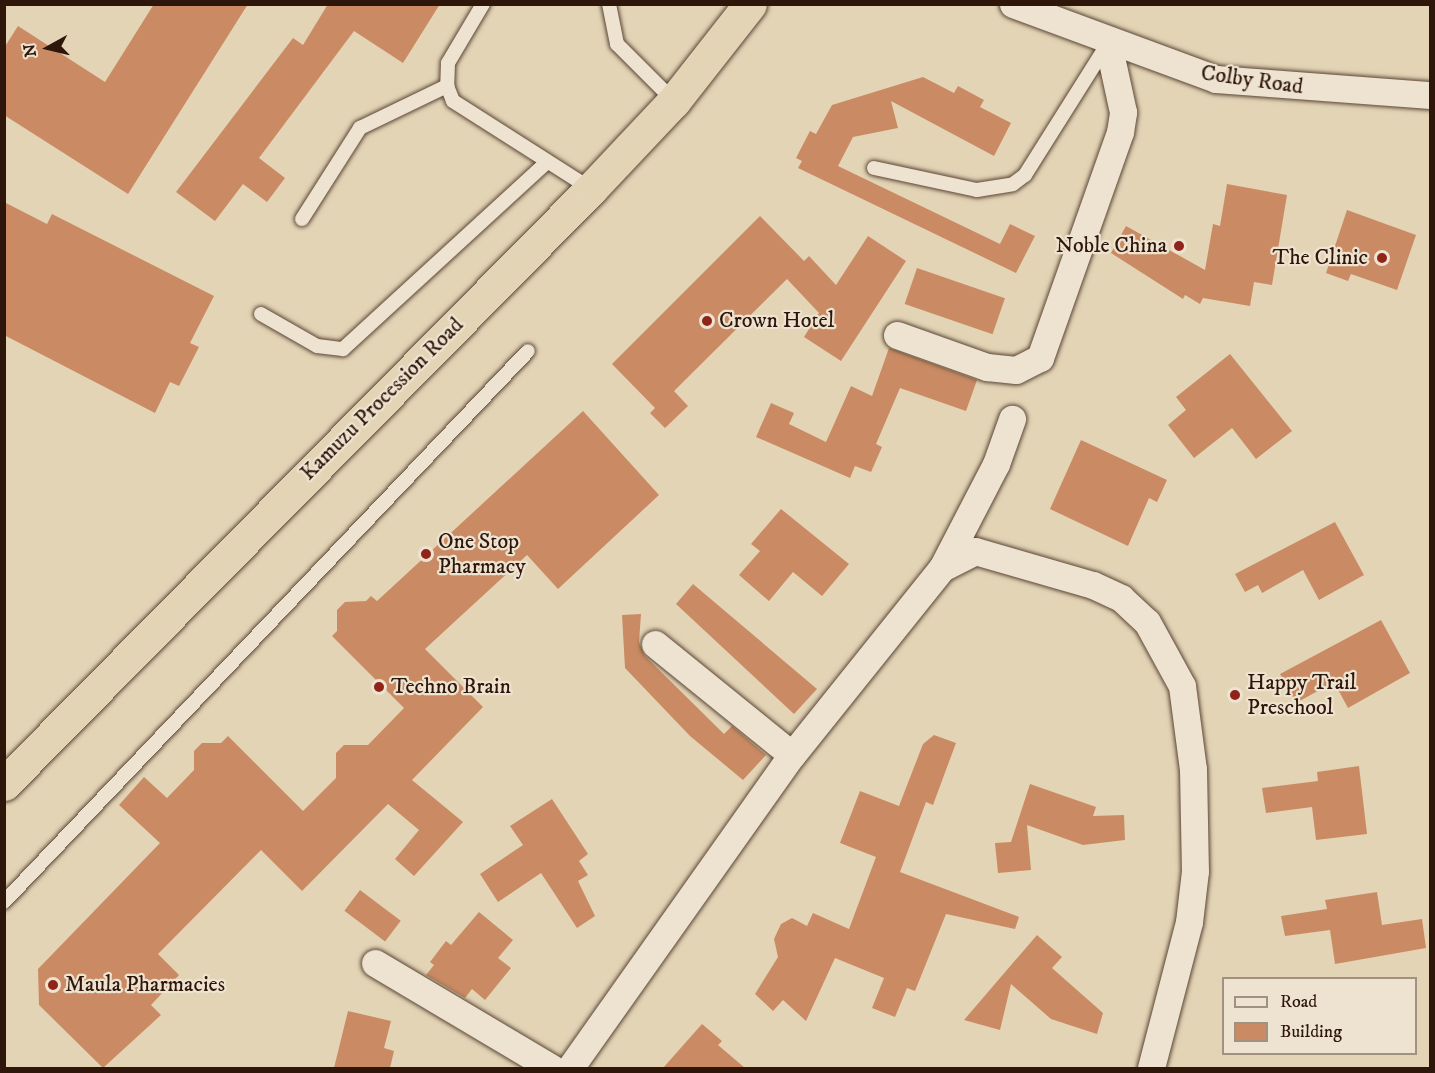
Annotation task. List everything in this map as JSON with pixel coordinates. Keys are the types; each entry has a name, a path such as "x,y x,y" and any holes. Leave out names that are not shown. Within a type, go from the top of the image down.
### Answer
{"highway":[{"name":"Kamuzu Procession Road","path":"4,784 591,189 674,101 750,4"}],"street":[{"name":"Colby Road","path":"1022,7 1108,43 1215,79 1431,95"},
{"path":"897,335 987,367 1016,370 1040,358 1120,132 1123,112 1108,43"},
{"path":"570,1068 792,754 942,568 996,464 1012,419"},
{"path":"942,568 975,551 994,553 1121,598 1147,622 1182,686 1193,769 1195,871 1189,922 1151,1068"},
{"path":"655,644 792,754"},
{"path":"375,963 552,1068"}],"lane":[{"path":"483,4 448,63 447,86 453,101 473,117 591,189"},
{"path":"609,4 617,45 674,101"},
{"path":"874,168 977,189 1013,184 1025,175 1108,43"},
{"path":"302,219 360,128 447,86"},
{"path":"261,314 317,346 344,349 547,162"},
{"path":"4,902 528,351"}],"building":[{"path":"154,4 248,4 128,194 4,115 4,48 18,26 105,82"},
{"path":"328,4 440,4 403,63 354,31 259,158 285,178 267,202 243,184 215,221 176,192 293,38 303,45"},
{"path":"923,77 954,93 958,86 984,100 980,107 1011,123 994,156 891,101 898,128 853,137 838,166 1000,244 1010,224 1035,236 1016,273 798,168 802,161 796,158 810,131 816,134 832,105"},
{"path":"1227,184 1287,195 1272,285 1254,282 1250,306 1203,298 1200,304 1185,295 1183,299 1111,253 1126,226 1205,270 1213,224 1220,226"},
{"path":"4,202 47,224 52,214 214,296 190,343 199,347 179,386 170,382 155,413 4,335"},
{"path":"1347,210 1416,235 1397,290 1351,274 1348,281 1326,273"},
{"path":"760,216 804,261 809,256 836,285 868,236 906,261 841,361 804,337 819,313 787,279 674,391 688,406 665,428 650,413 655,408 612,364"},
{"path":"917,268 1005,298 993,334 905,304"},
{"path":"889,348 977,380 966,411 900,388 876,444 882,447 871,472 855,466 850,478 756,437 771,403 794,413 789,424 826,442 851,386 872,396"},
{"path":"1230,354 1292,431 1256,459 1232,428 1194,458 1168,425 1186,410 1176,397"},
{"path":"583,411 659,495 558,589 527,555 425,649 483,707 412,780 463,822 414,876 395,859 419,830 388,804 302,891 261,850 158,954 179,975 151,1005 161,1015 103,1068 39,1005 38,969 160,843 119,805 144,777 167,798 194,770 194,751 202,743 221,743 228,736 303,811 336,778 336,753 344,745 368,745 404,708 332,636 337,631 337,610 345,602 366,601 371,596 377,601"},
{"path":"1081,440 1167,480 1157,502 1149,498 1128,546 1050,509"},
{"path":"781,509 849,564 822,596 793,572 769,601 739,575 760,551 751,544"},
{"path":"1335,522 1364,575 1319,600 1303,570 1262,593 1258,585 1245,592 1235,574"},
{"path":"693,584 817,689 794,714 676,604"},
{"path":"641,614 639,642 645,656 724,734 732,726 766,755 743,780 690,736 625,668 622,615"},
{"path":"1381,620 1410,673 1348,708 1334,682 1296,703 1280,674"},
{"path":"934,735 956,743 933,805 926,802 900,872 1019,917 1015,929 946,914 915,991 907,988 895,1017 872,1008 884,978 835,958 806,1021 783,1000 773,1011 755,994 778,957 774,939 781,924 792,918 807,926 813,913 849,929 876,857 840,843 860,791 899,806 923,744"},
{"path":"1359,766 1367,834 1316,840 1312,807 1266,813 1262,788 1318,781 1317,772"},
{"path":"1030,784 1096,807 1093,816 1124,815 1125,840 1083,845 1027,825 1031,870 998,873 995,843 1011,842"},
{"path":"552,799 588,854 579,861 588,875 578,881 595,916 577,928 541,873 498,902 480,874 523,845 510,826"},
{"path":"360,890 401,921 385,941 344,911"},
{"path":"1377,892 1382,925 1422,919 1426,948 1335,964 1330,930 1285,936 1281,916 1327,909 1325,900"},
{"path":"479,912 513,940 498,958 511,968 485,1000 472,989 465,998 426,975 434,965 430,962 446,941 451,945"},
{"path":"1037,935 1062,957 1052,968 1103,1013 1097,1034 1051,1019 1011,984 1000,1030 964,1020"},
{"path":"348,1011 391,1021 384,1048 394,1051 390,1068 334,1068"},
{"path":"702,1024 722,1041 718,1045 745,1068 663,1068"}],"place":[{"name":"Noble China","path":"1179,246"},
{"name":"The Clinic","path":"1382,258"},
{"name":"Crown Hotel","path":"707,321"},
{"name":"One Stop Pharmacy","path":"426,554"},
{"name":"Techno Brain","path":"379,687"},
{"name":"Happy Trail Preschool","path":"1235,695"},
{"name":"Maula Pharmacies","path":"53,985"}]}
